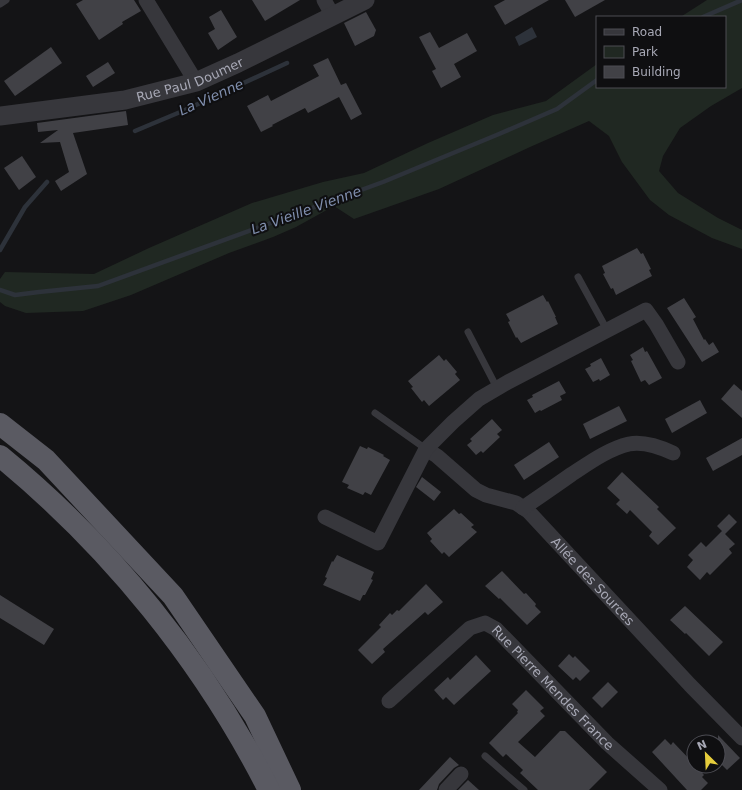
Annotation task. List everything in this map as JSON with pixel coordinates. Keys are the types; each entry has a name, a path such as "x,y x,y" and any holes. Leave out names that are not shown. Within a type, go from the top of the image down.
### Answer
{"highway":[{"path":"0,424 46,460 173,596 255,716 290,790"},
{"path":"0,456 22,474 71,521 109,560 152,608 187,655 224,710 253,758 269,790"}],"street":[{"path":"146,0 196,82"},
{"name":"Rue Paul Doumer","path":"0,116 125,100 196,82 238,63 328,8 365,0"},
{"path":"325,518 378,543 426,449 479,399 646,310 678,362"},
{"path":"523,508 590,462 611,450 629,444 645,444 661,447 673,453"},
{"name":"Allée des Sources","path":"426,449 437,456 476,490 486,495 516,503 528,511 742,738"},
{"name":"Rue Pierre Mendes France","path":"388,701 470,628 485,622 496,629 606,743 660,790"},
{"path":"446,790 461,774"}],"lane":[{"path":"0,4 6,0"},
{"path":"578,277 607,330"},
{"path":"468,332 498,388"},
{"path":"375,413 426,449"},
{"path":"485,756 524,790"}],"green space":[{"path":"707,0 742,0 742,88 711,106 680,128 663,156 659,171 678,193 718,218 742,230 742,249 712,238 669,215 650,200 622,162 609,136 589,121 439,189 354,219 334,206 296,227 273,237 229,253 131,295 83,311 26,313 5,306 0,302 0,279 5,272 94,274 252,203 323,182 364,173 493,115 546,101 596,65 596,88 726,88 726,16 682,16"}],"shaded area":[{"path":"532,27 537,37 519,46 515,37"}],"building":[{"path":"83,0 134,0 141,11 122,22 123,24 99,40 76,4"},
{"path":"252,0 300,0 265,21"},
{"path":"505,0 549,0 505,25 494,6"},
{"path":"565,0 605,0 575,17"},
{"path":"221,10 237,37 218,50 208,33 215,29 209,17"},
{"path":"366,12 376,30 374,36 355,46 344,23"},
{"path":"430,32 439,48 467,33 477,51 454,64 461,77 441,88 432,71 436,69 419,37"},
{"path":"51,47 62,63 15,96 4,81"},
{"path":"328,58 341,85 346,83 362,114 351,120 339,97 308,113 305,108 261,132 247,106 268,95 271,101 319,76 313,65"},
{"path":"108,62 115,73 93,87 86,76"},
{"path":"126,111 128,125 73,133 87,174 61,191 55,181 69,172 60,142 40,143 58,130 38,132 37,123"},
{"path":"22,156 36,177 19,190 4,168"},
{"path":"637,248 641,254 643,253 651,269 649,270 652,276 616,295 603,274 605,273 602,266"},
{"path":"543,295 547,302 548,301 558,324 521,343 517,337 516,338 508,322 510,321 506,314"},
{"path":"684,298 696,317 693,319 704,340 705,339 709,345 713,342 719,352 702,362 667,308"},
{"path":"643,347 645,352 647,351 662,378 649,385 645,380 641,382 631,361 633,360 630,355"},
{"path":"439,355 444,361 446,359 457,372 455,374 460,380 429,406 424,400 422,402 411,388 413,387 408,381"},
{"path":"601,358 610,375 600,381 599,379 593,382 585,369 591,366 590,364"},
{"path":"559,381 566,393 560,396 562,400 535,413 527,400 533,397 532,395"},
{"path":"734,384 742,391 742,418 721,399"},
{"path":"700,400 707,413 672,433 665,419"},
{"path":"619,406 627,421 590,439 583,424"},
{"path":"492,419 502,430 497,434 500,437 483,453 481,451 476,455 467,445 472,441 470,439"},
{"path":"742,438 742,455 713,471 706,458"},
{"path":"549,442 559,457 524,480 514,465"},
{"path":"360,446 367,449 368,447 384,455 383,456 390,460 371,495 365,492 363,495 347,488 349,485 342,482"},
{"path":"622,472 659,507 657,509 676,528 658,545 649,536 652,532 630,510 627,514 616,504 620,500 607,488"},
{"path":"422,477 441,492 434,501 416,487"},
{"path":"454,509 459,514 461,513 474,525 471,527 477,532 449,557 444,552 442,554 430,541 432,539 427,533"},
{"path":"729,514 737,522 725,534 735,544 729,549 732,553 710,575 707,572 700,580 687,567 693,560 688,555 701,542 706,547 722,531 717,526"},
{"path":"337,555 374,572 371,579 373,580 360,601 323,585 327,578 325,577 332,561 333,562"},
{"path":"502,571 524,594 526,593 541,612 527,625 500,598 499,599 485,586"},
{"path":"426,584 443,602 428,615 425,612 383,649 385,652 372,664 358,650 381,627 379,625 390,613 392,615 397,610 399,611"},
{"path":"0,595 54,629 44,645 0,618"},
{"path":"685,606 723,642 709,656 686,633 685,634 670,620"},
{"path":"569,654 573,658 575,656 590,671 580,681 576,677 573,680 558,666"},
{"path":"476,655 491,671 454,705 446,697 443,700 434,690 448,677 450,680"},
{"path":"608,682 618,692 602,708 592,698"},
{"path":"526,690 544,708 540,711 545,716 518,742 535,757 560,731 565,731 607,772 589,790 538,790 520,773 523,770 506,754 503,757 489,743 518,713 518,710 512,704"},
{"path":"665,739 671,745 673,742 686,756 686,774 703,774 702,777 708,783 701,790 687,790 652,752"},
{"path":"726,743 740,758 727,770 726,769"},
{"path":"450,757 459,765 454,768 439,784 437,790 419,790"},
{"path":"468,780 479,790 458,790"}],"waterway":[{"name":"La Vieille Vienne","path":"705,16 742,0"},
{"name":"La Vienne","path":"135,131 185,110 287,63"},
{"name":"La Vieille Vienne","path":"0,290 15,295 98,286 383,182 557,109 596,81"},
{"name":"La Vienne","path":"0,250 25,207 47,182"}]}
